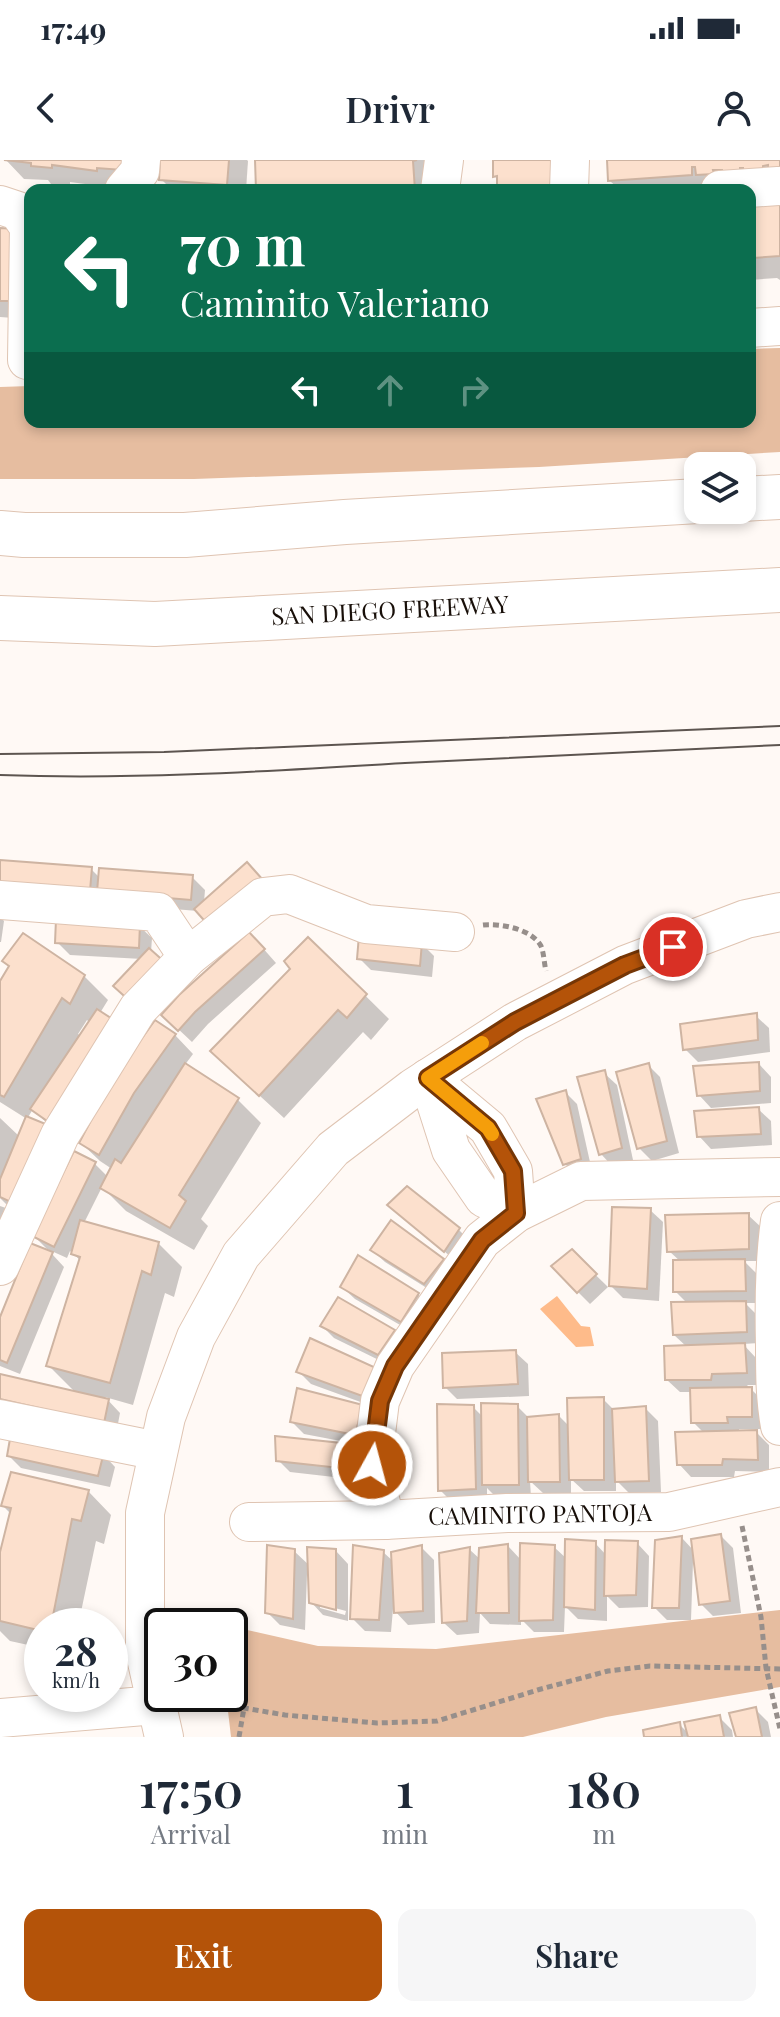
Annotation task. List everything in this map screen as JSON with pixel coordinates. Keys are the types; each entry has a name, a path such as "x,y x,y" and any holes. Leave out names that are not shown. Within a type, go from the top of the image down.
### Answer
{"highway":[{"path":"756,498 780,497"},
{"path":"0,533 185,535 684,502"},
{"name":"SAN DIEGO FREEWAY","path":"0,618 155,624 780,590"}],"street":[{"path":"129,184 140,171 141,160"},
{"path":"441,184 444,160"},
{"path":"569,184 570,160"},
{"path":"756,188 778,186"},
{"path":"19,360 24,294"},
{"path":"756,328 780,326"},
{"path":"0,1266 60,1135 138,1009 188,957 263,897 289,894 366,924 455,932"},
{"path":"0,900 158,912 188,957"},
{"path":"0,1718 160,1721 145,1653 145,1513 166,1417 196,1337 241,1255 333,1149 428,1078 515,1022 625,965 746,919 780,912"},
{"path":"428,1078 451,1150 484,1198 516,1213"},
{"path":"385,1520 372,1465 380,1401 395,1366 482,1240 516,1213 581,1181 780,1177"},
{"path":"780,1221 775,1259 774,1330 775,1401 780,1426"},
{"path":"0,1419 158,1451"},
{"name":"CAMINITO PANTOJA","path":"249,1522 385,1520 507,1513 669,1512 780,1487"}],"path":[{"path":"455,932 491,924 529,934 540,944 545,971 557,1000"},
{"path":"737,1497 761,1617 766,1668 780,1729"},
{"path":"248,1709 377,1723 437,1721 608,1671 650,1666 780,1669"},
{"path":"239,1737 243,1712"}],"shaded area":[{"path":"780,348 780,452 684,452 684,458 539,467 194,479 0,479 0,387 24,386 24,428 756,428 756,349"},
{"path":"557,1296 581,1326 590,1327 594,1346 576,1347 540,1309"},
{"path":"780,1610 780,1687 606,1717 523,1737 231,1737 228,1712 248,1712 248,1630 318,1646 436,1649"}],"building":[{"path":"4,160 124,160 123,170 97,168 97,171 52,165 52,168 31,166 31,163"},
{"path":"160,160 229,160 227,184 159,180"},
{"path":"255,160 417,160 413,161 415,184 256,184"},
{"path":"493,160 554,160 556,184 497,184 497,176 493,177"},
{"path":"607,160 780,160 780,168 768,168 768,165 763,166 763,170 743,171 740,168 740,172 722,173 722,170 713,170 714,174 696,175 695,167 692,167 692,175 608,181"},
{"path":"756,198 780,204 780,256 756,258"},
{"path":"0,228 16,229 10,301 0,301"},
{"path":"0,860 92,867 90,891 0,885"},
{"path":"247,862 263,880 210,927 194,909"},
{"path":"99,868 193,875 191,900 97,892"},
{"path":"56,919 140,924 139,948 55,943"},
{"path":"249,932 265,949 178,1031 161,1015"},
{"path":"23,933 85,975 70,1004 62,998 4,1097 0,1095 0,981 9,966 2,961"},
{"path":"359,935 422,942 420,966 357,959"},
{"path":"308,937 367,994 347,1018 338,1010 259,1096 210,1051 290,969 284,961"},
{"path":"149,948 168,965 132,1003 113,986"},
{"path":"97,1009 117,1022 50,1123 30,1109"},
{"path":"757,1013 758,1040 683,1050 680,1024"},
{"path":"155,1020 176,1034 134,1093 99,1155 79,1143 113,1079"},
{"path":"759,1062 760,1091 697,1096 693,1066"},
{"path":"185,1063 239,1098 179,1195 186,1201 170,1228 100,1188 115,1159 121,1163"},
{"path":"649,1063 667,1141 637,1149 616,1072"},
{"path":"605,1070 622,1148 599,1155 577,1077"},
{"path":"566,1090 581,1159 563,1165 536,1099"},
{"path":"759,1107 761,1134 697,1137 694,1111"},
{"path":"26,1116 48,1125 15,1204 0,1197 0,1179"},
{"path":"74,1151 96,1162 54,1247 32,1236"},
{"path":"407,1186 460,1228 444,1252 387,1205"},
{"path":"612,1207 651,1208 647,1289 609,1286"},
{"path":"749,1213 749,1249 667,1252 665,1215"},
{"path":"80,1220 159,1242 151,1275 142,1271 110,1383 46,1366 80,1257 71,1254"},
{"path":"391,1220 444,1259 424,1284 370,1250"},
{"path":"30,1243 53,1252 7,1363 0,1360 0,1317"},
{"path":"572,1249 597,1274 577,1293 551,1266"},
{"path":"358,1255 419,1293 401,1322 340,1287"},
{"path":"745,1259 746,1291 673,1292 673,1260"},
{"path":"338,1297 395,1330 378,1355 320,1326"},
{"path":"746,1301 747,1332 673,1335 671,1302"},
{"path":"310,1338 376,1368 365,1397 296,1372"},
{"path":"745,1343 747,1373 712,1374 711,1380 665,1380 664,1346"},
{"path":"516,1350 518,1384 443,1388 442,1353"},
{"path":"0,1374 109,1399 104,1423 0,1399"},
{"path":"752,1387 752,1417 727,1417 728,1423 691,1423 690,1388"},
{"path":"297,1388 363,1405 355,1435 290,1422"},
{"path":"604,1397 604,1480 569,1480 567,1398"},
{"path":"481,1403 518,1404 519,1485 482,1485"},
{"path":"437,1404 474,1405 476,1489 438,1491"},
{"path":"646,1406 649,1481 615,1482 612,1409"},
{"path":"559,1414 560,1482 528,1482 527,1417"},
{"path":"757,1430 758,1460 723,1459 722,1465 677,1465 675,1432"},
{"path":"11,1433 104,1452 98,1476 7,1456"},
{"path":"275,1436 351,1444 349,1469 276,1461"},
{"path":"11,1472 89,1490 81,1521 72,1519 55,1608 24,1608 24,1627 0,1621 0,1552 11,1508 1,1506"},
{"path":"721,1534 730,1601 699,1605 691,1539"},
{"path":"682,1536 679,1608 652,1608 655,1540"},
{"path":"565,1539 596,1541 595,1610 564,1607"},
{"path":"605,1540 638,1541 636,1595 604,1596"},
{"path":"520,1543 555,1545 553,1620 519,1621"},
{"path":"508,1544 509,1613 476,1613 479,1548"},
{"path":"267,1545 295,1549 293,1619 265,1613"},
{"path":"353,1545 384,1550 379,1620 350,1619"},
{"path":"422,1545 423,1611 394,1613 391,1552"},
{"path":"307,1547 336,1549 336,1610 309,1603"},
{"path":"470,1547 467,1621 442,1623 439,1553"},
{"path":"756,1707 762,1737 736,1737 729,1713"},
{"path":"720,1715 724,1737 688,1737 684,1722"},
{"path":"680,1722 682,1737 644,1737 643,1730"}],"tram line":[{"path":"0,754 164,752 780,726"},
{"path":"0,775 203,774 780,745"}],"slow traffic":[{"path":"482,1043 428,1078 492,1134"}],"route":[{"path":"372,1465 380,1401 395,1366 482,1240 516,1213 513,1171 488,1128 428,1078 515,1022 625,965 673,947"}]}
